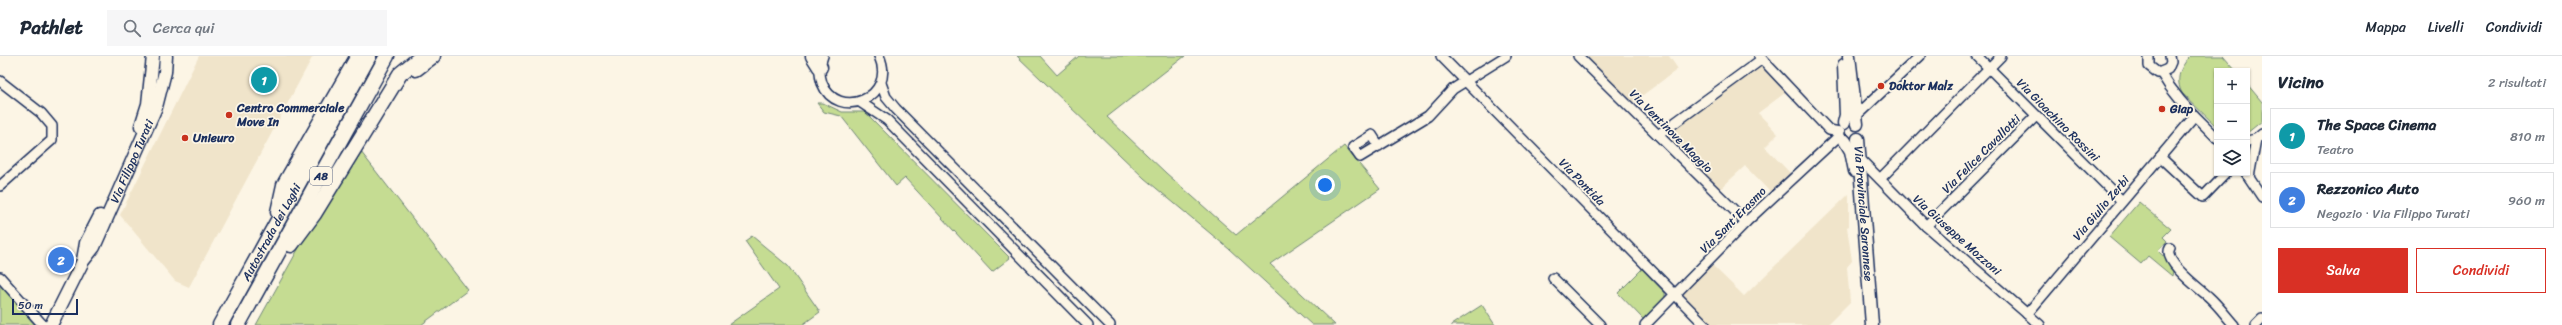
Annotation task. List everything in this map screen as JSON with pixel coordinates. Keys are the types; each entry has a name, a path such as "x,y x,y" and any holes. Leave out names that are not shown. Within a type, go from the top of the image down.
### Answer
{"highway":[{"path":"275,226 284,185 358,56"},
{"name":"Autostrada dei Laghi","path":"220,325 369,56"},
{"name":"Autostrada dei Laghi","path":"238,325 387,56"},
{"path":"255,296 314,214 400,74 422,56"},
{"path":"381,105 407,75 433,56"}],"main road":[{"name":"Via Filippo Turati","path":"83,261 86,243 140,128 148,104 153,56"},
{"name":"Via Filippo Turati","path":"52,325 83,261 94,247 156,107 165,72 166,56"},
{"name":"Via Provinciale Saronnese","path":"1844,56 1846,115 1842,133 1854,165 1860,231 1872,325"},
{"path":"1850,56 1857,120 1851,121 1842,133 1853,142 1858,139"},
{"name":"Via Provinciale Saronnese","path":"1857,120 1861,132 1858,139 1861,160 1868,288"}],"street":[{"path":"819,60 822,82 830,95 840,101 860,102 869,98 881,83 883,73 879,56"},
{"name":"Via Pontida","path":"1441,56 1705,325"},
{"path":"1379,146 1428,116 1466,80 1506,56"},
{"name":"Via Ventinove Maggio","path":"1578,56 1746,222"},
{"path":"1857,120 1920,56"},
{"name":"Via Gioachino Rossini","path":"1976,56 2122,201"},
{"path":"1880,179 2001,56"},
{"path":"2148,56 2148,63 2151,69 2161,73 2173,93 2194,118 2214,135"},
{"path":"2161,73 2170,66 2170,56"},
{"path":"1658,135 1761,58 1829,130 1842,133"},
{"path":"0,81 42,113 52,126 52,140 0,186"},
{"path":"881,83 886,97 896,109 1110,325"},
{"path":"860,102 887,120 1088,325"},
{"name":"Via Felice Cavallotti","path":"1926,226 2036,116"},
{"name":"Via Giulio Zerbi","path":"2027,314 2194,118"},
{"name":"Via Sant'Erasmo","path":"1645,325 1746,222 1842,133"},
{"path":"2250,164 2255,138"},
{"path":"2160,157 2203,197 2223,176"},
{"name":"Via Giuseppe Mozzoni","path":"1861,160 1926,226 2040,325"},
{"path":"2249,176 2262,197"},
{"path":"2170,248 2168,253 2183,275 2209,297 2234,325"},
{"path":"0,277 43,325"},
{"path":"1553,278 1600,325"},
{"path":"2256,325 2262,319"}],"shaded area":[{"path":"199,56 313,56 189,287 175,281 120,215"},
{"path":"1584,56 1669,56 1678,69 1632,103"},
{"path":"1762,63 1789,90 1758,113 1778,134 1765,147 1792,175 1772,194 1745,166 1718,191 1662,135"},
{"path":"1849,194 1849,226 1847,227 1852,261 1847,267 1850,302 1827,325 1708,325 1679,296 1710,263 1744,296"}],"green space":[{"path":"1017,56 1040,56 1057,75 1079,56 1185,56 1107,117 1166,173 1236,235 1344,146 1380,189 1270,264 1335,325 1312,325 1229,249 1144,178"},
{"path":"2191,56 2223,56 2233,68 2214,68 2214,124 2182,93 2179,78 2181,69"},
{"path":"2250,88 2262,102 2262,121 2250,131"},
{"path":"817,103 823,103 842,112 865,112 1010,258 992,272 905,178 896,186 841,116 824,112"},
{"path":"361,152 468,290 421,325 256,325 301,244"},
{"path":"2139,202 2171,229 2163,237 2167,241 2158,251 2174,266 2172,276 2148,256 2141,264 2109,237"},
{"path":"752,236 788,266 820,312 802,325 728,325 779,289 745,241"},
{"path":"1642,269 1665,293 1665,297 1643,319 1618,293"},
{"path":"0,285 35,325 0,325"},
{"path":"1482,305 1495,325 1451,325"}],"place":[{"name":"The Space Cinema","path":"264,80"},
{"name":"Doktor Malz","path":"1881,86"},
{"name":"Giap","path":"2162,109"},
{"name":"Centro Commerciale Move In","path":"229,115"},
{"name":"Unieuro","path":"185,138"},
{"name":"Rezzonico Auto","path":"61,260"}]}
